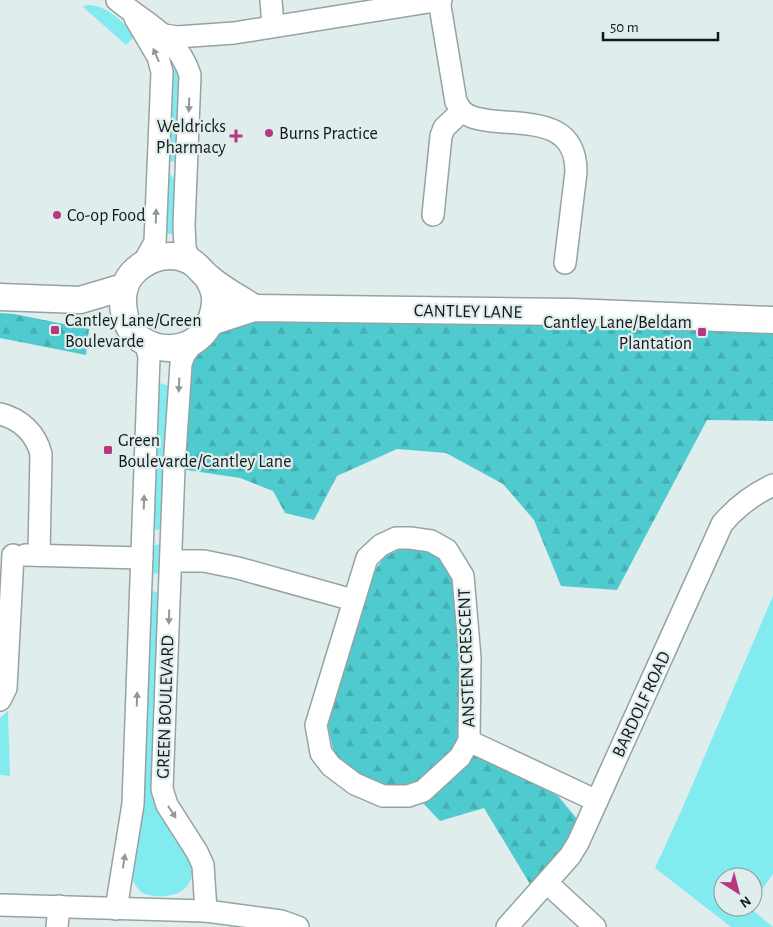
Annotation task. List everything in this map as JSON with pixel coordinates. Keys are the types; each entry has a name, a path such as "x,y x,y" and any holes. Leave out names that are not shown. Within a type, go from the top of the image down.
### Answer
{"main road":[{"path":"134,331 122,304 124,287 133,272 144,262 153,258 166,256 182,258 254,308"},
{"path":"80,300 134,331 150,345 164,349 175,349 189,344 203,331 215,307 214,293 199,269"},
{"path":"0,298 80,300 124,287"},
{"name":"CANTLEY LANE","path":"203,331 254,308 571,312 773,320"}],"street":[{"path":"270,0 273,26"},
{"path":"164,35 177,37 234,33 440,0 456,102 462,111 476,119 549,127 560,134 570,146 576,158 576,172 564,263"},
{"path":"124,6 164,35 178,50 187,65 190,76 185,248 199,269"},
{"path":"124,6 158,57 162,72 155,242 144,262"},
{"path":"187,65 198,51 206,45 234,33"},
{"path":"433,215 441,136 444,128 462,111"},
{"path":"158,163 187,165"},
{"name":"GREEN BOULEVARD","path":"116,909 133,804 149,357 147,349 134,331"},
{"name":"GREEN BOULEVARD","path":"203,331 184,355 181,364 162,789 167,805 204,865 206,911"},
{"path":"0,414 18,421 38,441 41,454 39,555"},
{"name":"BARDOLF ROAD","path":"507,927 547,883 578,844 722,524 744,501 773,485"},
{"path":"143,536 172,536"},
{"name":"ANSTEN CRESCENT","path":"396,538 431,541 447,550 463,576 470,658 469,741 460,757 448,769 423,791 408,796 383,796 355,784 331,766 322,753 316,725 353,600 367,558 381,545 396,538"},
{"path":"0,700 6,688 6,555 142,558"},
{"path":"172,561 204,561 238,568 353,600"},
{"path":"141,582 171,582"},
{"path":"469,741 597,801"},
{"path":"547,883 595,927"},
{"path":"0,905 58,917 116,909 206,911 281,922 298,927"}],"shaded area":[{"path":"86,5 108,11 136,35 126,45 83,7"},
{"path":"165,69 179,69 181,74 178,157 175,161 169,162 165,158"},
{"path":"169,173 174,178 174,234 161,234 164,175"},
{"path":"156,382 170,386 161,529 157,530 153,528"},
{"path":"161,544 163,570 154,574 151,571 152,548 155,545"},
{"path":"153,591 162,594 156,800 193,865 193,872 189,883 182,891 172,895 159,896 141,892 131,875 149,594"},
{"path":"773,596 773,874 763,888 763,867 713,867 713,913 655,868"},
{"path":"8,711 10,776 0,775 0,718"},
{"path":"718,917 761,917 773,927 731,927"}],"green space":[{"path":"254,308 773,322 773,421 707,420 617,590 561,586 534,520 503,484 446,453 397,449 337,476 314,520 285,513 273,491 240,478 174,468 181,364"},
{"path":"0,313 89,329 86,355 0,338"},
{"path":"414,548 437,554 447,564 452,575 460,636 460,725 455,746 445,762 426,778 395,792 366,780 342,762 333,749 327,721 364,596 376,569 384,557 398,550"},
{"path":"472,749 558,796 578,820 564,849 530,884 484,808 440,821 422,802"}],"place":[{"name":"Burns Practice","path":"269,133"},
{"name":"Weldricks Pharmacy","path":"236,136"},
{"name":"Co-op Food","path":"57,215"},
{"name":"Cantley Lane/Green Boulevarde","path":"55,330"},
{"name":"Cantley Lane/Beldam Plantation","path":"702,332"},
{"name":"Green Boulevarde/Cantley Lane","path":"108,450"}]}
